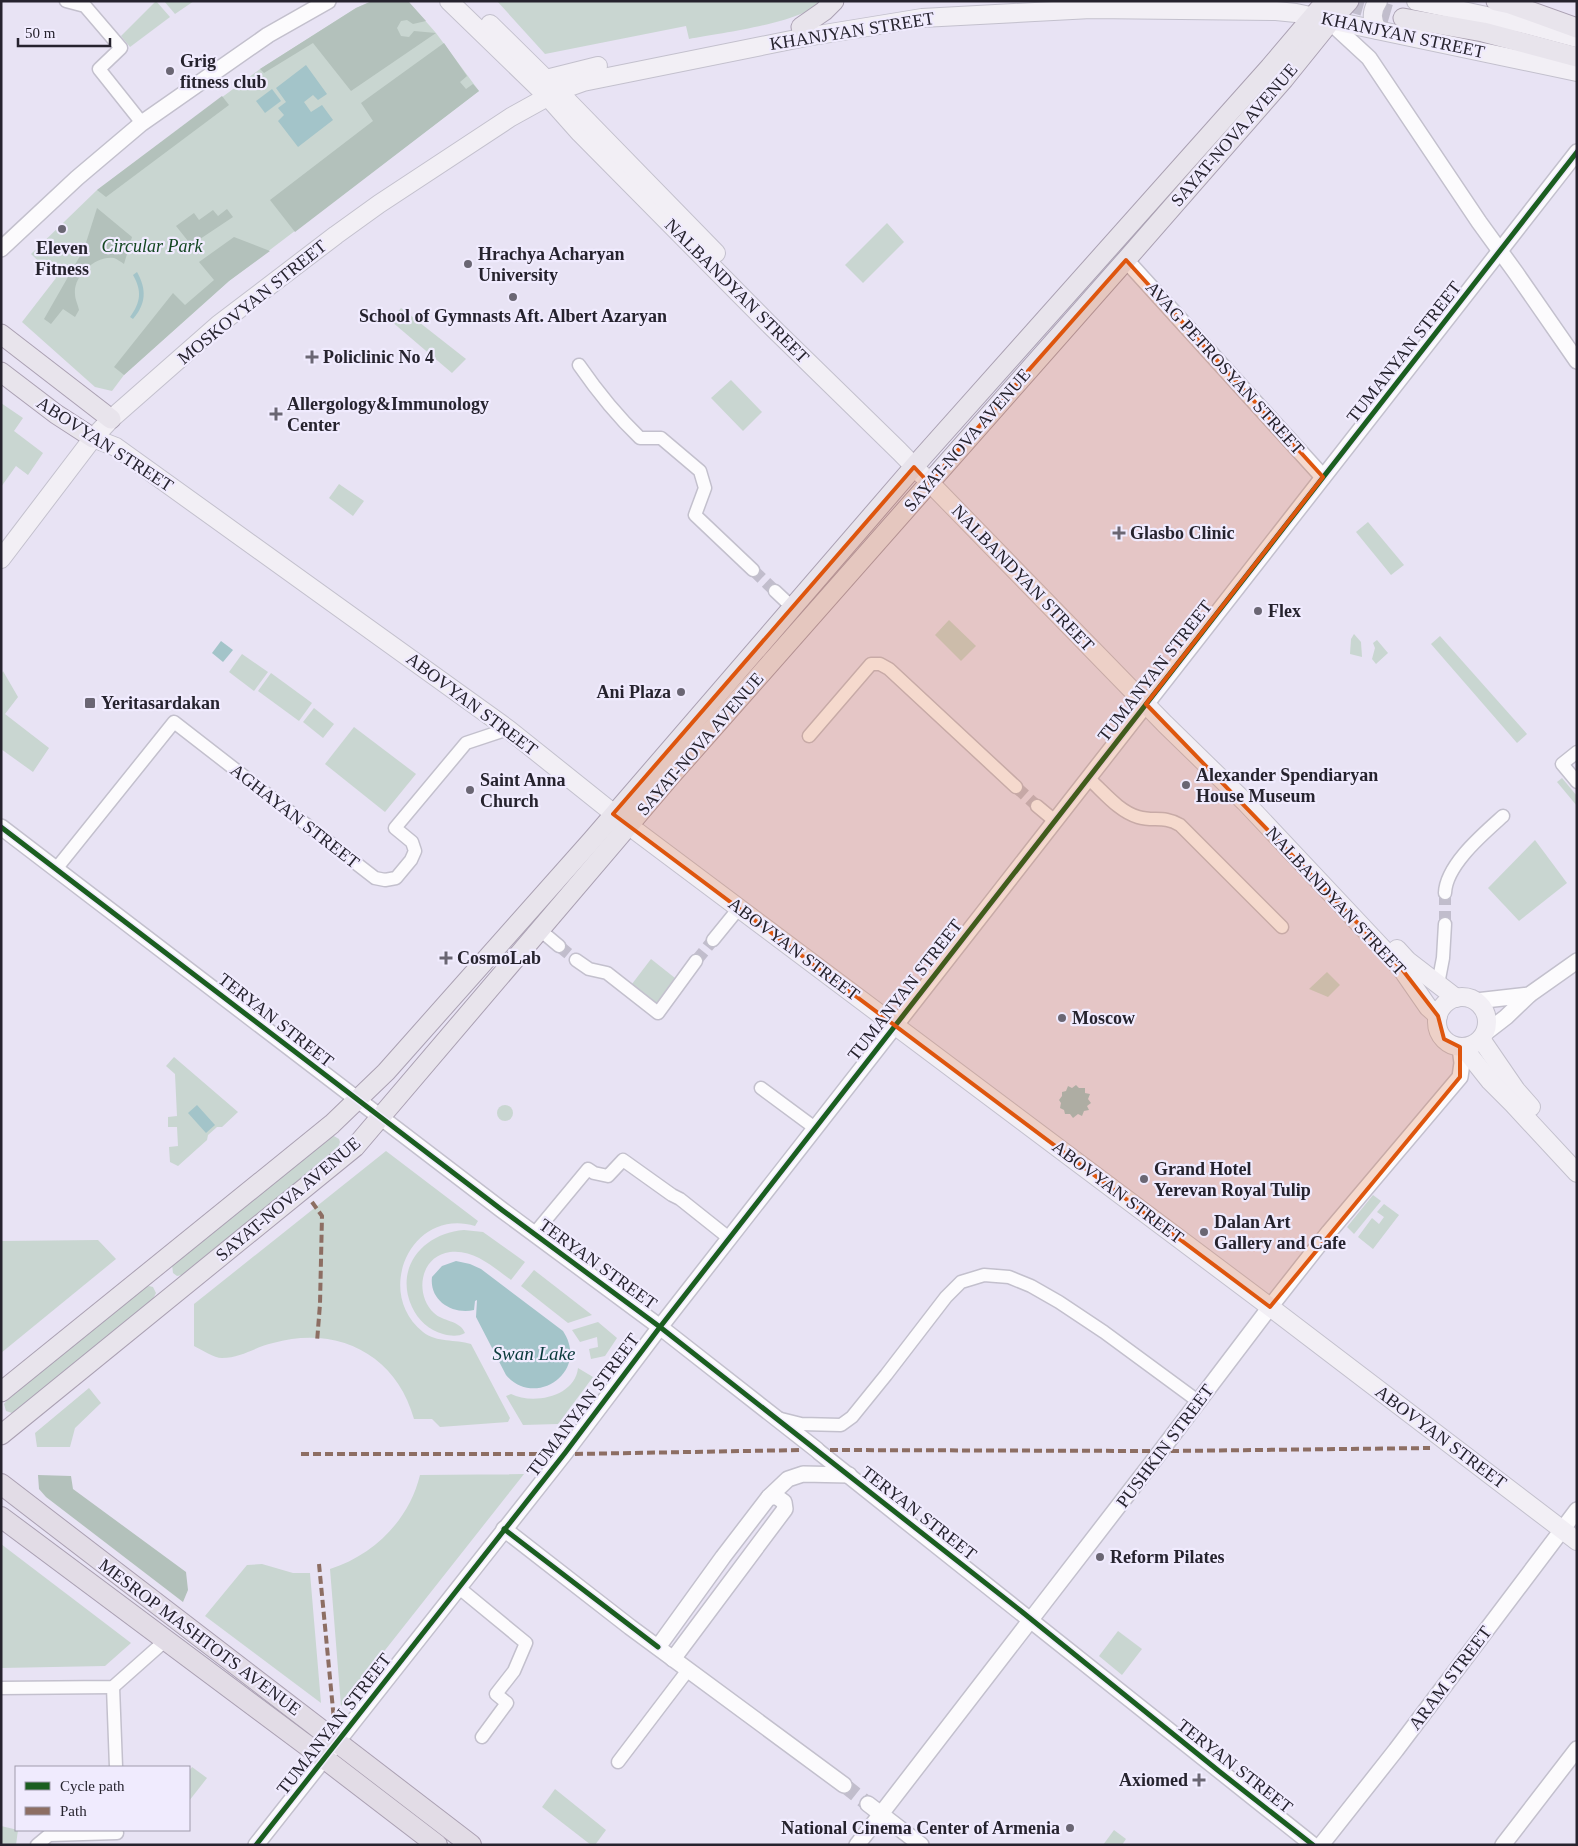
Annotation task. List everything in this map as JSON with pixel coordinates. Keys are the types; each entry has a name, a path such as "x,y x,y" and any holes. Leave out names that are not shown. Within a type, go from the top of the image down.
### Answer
{"highway":[{"name":"MESROP MASHTOTS AVENUE","path":"1,1484 471,1845"},
{"name":"MESROP MASHTOTS AVENUE","path":"1,1517 437,1845"}],"main road":[{"name":"NALBANDYAN STREET","path":"449,1 551,89"},
{"name":"NALBANDYAN STREET","path":"467,1 931,480 1149,701 1401,968 1428,1007 1438,1016"},
{"path":"801,27 824,11 834,1"},
{"name":"KHANJYAN STREET","path":"551,89 582,70 880,12 985,1"},
{"name":"SAYAT-NOVA AVENUE","path":"1,1392 332,1124 386,1072 621,820 931,480 1126,260 1284,79 1321,19 1326,1"},
{"name":"SAYAT-NOVA AVENUE","path":"1,1435 355,1147 540,930 621,820 792,607 916,464 1270,67 1321,19 1349,1"},
{"path":"1378,1 1372,16 1378,30"},
{"name":"KHANJYAN STREET","path":"1416,1 1524,24 1577,38"},
{"path":"1496,1 1543,15 1577,28"},
{"name":"KHANJYAN STREET","path":"551,89 806,37 922,18 1141,8 1276,11 1378,30 1577,72"},
{"path":"1403,18 1483,32 1577,57"},
{"name":"MOSKOVYAN STREET","path":"1,558 93,438 111,419 218,325 336,235 551,89"},
{"name":"ABOVYAN STREET","path":"1,334 111,419"},
{"name":"ABOVYAN STREET","path":"1,372 56,414 93,438 116,447 508,729 621,820 1270,1307 1577,1541"},
{"name":"NALBANDYAN STREET","path":"1149,701 1251,796 1408,961 1456,998"},
{"path":"1463,997 1476,1001 1485,1013 1487,1020 1482,1036 1473,1045 1454,1046 1444,1039 1438,1029 1438,1016 1445,1005 1456,998 1463,997"},
{"path":"1482,1036 1516,1090 1577,1156"},
{"path":"1462,1047 1490,1081 1577,1173"},
{"path":"1,1495 26,1503"},
{"path":"1,1513 18,1529"}],"street":[{"path":"66,1 85,6 121,48 99,69 142,123"},
{"path":"1,249 77,178 142,123 268,35 328,1"},
{"path":"1321,19 1369,58 1479,222 1577,361"},
{"name":"TUMANYAN STREET","path":"256,1845 565,1453 660,1327 1577,152"},
{"name":"AVAG PETROSYAN STREET","path":"1126,260 1323,477"},
{"path":"578,365 621,420 640,438 660,438 700,471 705,488 695,515 753,570"},
{"path":"775,591 792,607"},
{"path":"809,736 872,664 880,664 889,669 1016,787"},
{"name":"AGHAYAN STREET","path":"56,868 174,722 375,878 385,880 396,878 411,860 414,850 412,842 395,828 466,743 508,729"},
{"path":"1577,752 1562,764 1577,782"},
{"path":"1088,778 1126,812 1139,818 1170,819 1180,825 1282,927"},
{"path":"1037,806 1055,820"},
{"path":"1445,893 1446,883 1470,845 1503,816"},
{"name":"TERYAN STREET","path":"1,827 380,1118 660,1327 849,1475 1313,1845"},
{"path":"713,940 739,908"},
{"path":"1438,984 1443,958 1445,924"},
{"path":"540,930 559,946"},
{"path":"576,960 588,969 608,973 658,1013 696,961"},
{"path":"1482,1036 1529,995 1577,962"},
{"path":"1476,1001 1529,995"},
{"name":"PUSHKIN STREET","path":"857,1845 1270,1307 1330,1232 1460,1078 1462,1047"},
{"path":"762,1088 815,1128"},
{"path":"534,1234 588,1169 594,1173 608,1176 623,1160 680,1199 730,1238"},
{"path":"775,1417 801,1424 842,1425 852,1417 946,1297 961,1282 984,1276 1009,1277 1031,1286 1104,1332 1191,1396 1207,1391"},
{"path":"1189,1414 1192,1403 1191,1396"},
{"path":"658,1647 769,1497 788,1479 796,1475 849,1475"},
{"path":"673,1659 785,1509 784,1502 777,1497 769,1497"},
{"name":"ARAM STREET","path":"1321,1845 1396,1750 1577,1510"},
{"path":"504,1529 673,1659 844,1785"},
{"path":"458,1587 526,1643 514,1671 496,1694 507,1703 482,1737"},
{"path":"1,1688 113,1687 166,1640"},
{"path":"618,1762 688,1670"},
{"path":"113,1687 116,1766"},
{"path":"1503,1845 1577,1748"},
{"path":"868,1804 921,1845"},
{"path":"37,1845 49,1835 117,1836"}],"highlighted area":[{"path":"1126,260 1323,477 1146,704 1401,968 1438,1016 1444,1039 1460,1047 1460,1077 1270,1307 613,814 914,467 929,483"}],"green space":[{"path":"156,1 170,17 130,47 121,36"},
{"path":"164,1 194,1 175,14"},
{"name":"Circular Park","path":"372,1 408,1 436,33 479,91 229,281 124,375 112,391 95,387 22,322 56,278 31,254 97,190 260,69 356,8"},
{"path":"497,1 823,1 812,9 780,21 740,30 689,39 686,26 545,54"},
{"path":"887,223 904,242 863,283 845,265"},
{"path":"401,308 466,359 452,373 391,321"},
{"path":"731,380 762,412 743,431 711,398"},
{"path":"1,403 23,418 14,431 43,453 28,475 16,466 1,487"},
{"path":"339,484 364,501 353,516 329,498"},
{"path":"1368,522 1404,565 1391,575 1356,532"},
{"path":"949,620 976,646 961,661 935,635"},
{"path":"1354,634 1361,642 1362,657 1350,654 1351,639"},
{"path":"1440,636 1527,734 1517,743 1431,644"},
{"path":"1377,640 1388,653 1376,664 1372,659 1375,648 1373,643"},
{"path":"242,654 268,672 254,691 229,672"},
{"path":"3,671 18,697 5,714 49,748 33,772 1,749 1,675"},
{"path":"271,673 312,703 299,721 258,691"},
{"path":"314,708 334,724 323,738 303,722"},
{"path":"354,727 416,774 385,812 325,764"},
{"path":"1562,778 1577,796 1577,806 1557,782"},
{"path":"1535,840 1567,883 1519,921 1488,888"},
{"path":"651,959 675,978 656,1004 632,984"},
{"path":"1327,972 1340,985 1328,997 1309,989"},
{"path":"174,1057 238,1112 222,1127 217,1127 208,1135 207,1140 178,1166 170,1162 169,1147 178,1146 177,1127 168,1127 168,1117 177,1116 175,1074 166,1066"},
{"path":"505,1105 513,1113 505,1121 497,1113"},
{"path":"332,1135 339,1139 338,1148 182,1275 177,1276 173,1273 172,1265"},
{"path":"386,1151 478,1221 475,1226 453,1223 433,1229 418,1241 407,1257 401,1276 401,1296 408,1315 423,1332 434,1338 471,1344 510,1418 508,1422 440,1427 432,1419 414,1419 405,1396 393,1377 378,1362 361,1350 341,1342 320,1338 297,1338 266,1345 229,1358 219,1358 194,1346 194,1304"},
{"path":"1373,1195 1381,1201 1354,1234 1347,1227"},
{"path":"1384,1204 1399,1215 1373,1249 1358,1237 1372,1218 1379,1224 1384,1217 1377,1212"},
{"path":"464,1230 483,1232 525,1262 511,1280 483,1260 467,1253 450,1252 440,1255 432,1261 426,1268 423,1277 424,1296 434,1313 463,1329 465,1333 457,1336 438,1332 424,1324 412,1307 407,1293 407,1279 410,1266 416,1255 425,1245 449,1233"},
{"path":"98,1240 116,1259 1,1353 1,1241"},
{"path":"534,1270 592,1315 568,1323 521,1286"},
{"path":"144,1287 153,1287 156,1293 153,1299 17,1410 12,1413 6,1411 4,1404 8,1399"},
{"path":"598,1322 617,1338 605,1356 591,1359 589,1349 598,1347 597,1337 580,1342 572,1330"},
{"path":"578,1368 593,1377 558,1424 523,1425 506,1396 511,1394 530,1399 552,1396 569,1386 575,1378"},
{"path":"89,1388 101,1403 75,1428 70,1447 37,1447 35,1433"},
{"path":"524,1474 341,1706 330,1569 361,1555 387,1534 407,1507 420,1475"},
{"path":"1,1544 131,1643 105,1666 1,1668"},
{"path":"262,1564 293,1573 310,1573 321,1703 205,1616 247,1565"},
{"path":"1118,1631 1142,1649 1122,1675 1099,1656"},
{"path":"192,1767 207,1778 190,1800 190,1770"},
{"path":"555,1789 606,1830 595,1845 591,1845 542,1807"},
{"path":"1,1826 18,1831 16,1845 1,1845"},
{"path":"1114,1830 1126,1839 1122,1845 1103,1845"}],"shaded area":[{"path":"372,1 408,1 426,21 413,24 407,20 401,21 397,28 401,36 409,37 414,31 436,33 351,91 313,43 264,73 260,69 356,8"},
{"path":"444,43 467,76 460,82 466,89 473,84 479,91 295,232 270,200 373,121 361,103"},
{"path":"222,96 229,105 106,197 97,190"},
{"path":"97,208 132,237 124,264 114,258 107,258 93,263 82,274 75,287 75,296 79,310 75,317 63,309 51,324 44,319 84,249"},
{"path":"227,209 233,217 197,241 188,241 176,226 194,213 199,220 213,210 218,216"},
{"path":"234,237 270,251 229,281 124,375 114,367 173,293 185,305 214,280 199,262"},
{"path":"38,1475 71,1476 73,1489 186,1572 188,1590 183,1602 46,1497 39,1489"}],"water":[{"path":"306,65 327,94 318,100 313,95 304,102 311,112 322,105 333,120 298,147 278,121 284,115 278,108 286,102 276,88"},
{"path":"272,89 281,101 265,113 256,101"},
{"path":"137,272 144,291 144,297 141,308 133,319 130,317 139,296 138,286 133,275"},
{"path":"221,641 233,650 223,662 212,653"},
{"path":"1076,1085 1079,1088 1085,1088 1085,1093 1090,1094 1088,1099 1091,1103 1087,1106 1089,1110 1084,1111 1082,1116 1078,1114 1073,1118 1070,1114 1065,1114 1064,1110 1060,1108 1061,1103 1059,1100 1062,1092 1066,1091 1068,1086 1072,1088"},
{"path":"197,1105 215,1125 206,1133 188,1113"},
{"name":"Swan Lake","path":"456,1261 481,1269 563,1331 569,1346 570,1360 564,1372 556,1381 544,1387 531,1388 518,1385 506,1375 476,1317 477,1300 475,1301 474,1310 466,1311 451,1308 438,1299 432,1286 432,1277 442,1266"}],"tunnel":[{"path":"1345,1 1403,18"},
{"path":"753,570 775,591"},
{"path":"1016,787 1037,806"},
{"path":"1445,893 1445,924"},
{"path":"696,961 713,940"},
{"path":"559,946 576,960"},
{"path":"844,1785 868,1804"}],"marked path":[{"path":"312,1202 322,1216 317,1342"},
{"path":"1171,1451 1430,1448"},
{"path":"575,1454 802,1450"},
{"path":"830,1450 1152,1451"},
{"path":"301,1454 550,1454"},
{"path":"319,1564 334,1720"}],"cycle path":[{"path":"256,1845 565,1453 660,1327 1577,152"},
{"path":"1,827 502,1210 660,1327 1021,1611 1313,1845"},
{"path":"504,1529 658,1647"}],"place":[{"name":"Grig fitness club","path":"170,71"},
{"name":"Eleven Fitness","path":"62,229"},
{"name":"Hrachya Acharyan University","path":"468,264"},
{"name":"School of Gymnasts Aft. Albert Azaryan","path":"513,297"},
{"name":"Policlinic No 4","path":"312,357"},
{"name":"Allergology&Immunology Center","path":"276,414"},
{"name":"Glasbo Clinic","path":"1119,533"},
{"name":"Flex","path":"1258,611"},
{"name":"Ani Plaza","path":"681,692"},
{"name":"Yeritasardakan","path":"90,703"},
{"name":"Alexander Spendiaryan House Museum","path":"1186,785"},
{"name":"Saint Anna Church","path":"470,790"},
{"name":"CosmoLab","path":"446,958"},
{"name":"Moscow","path":"1062,1018"},
{"name":"Grand Hotel Yerevan Royal Tulip","path":"1144,1179"},
{"name":"Dalan Art Gallery and Cafe","path":"1204,1232"},
{"name":"Reform Pilates","path":"1100,1557"},
{"name":"Axiomed","path":"1199,1780"},
{"name":"National Cinema Center of Armenia","path":"1070,1828"}]}
